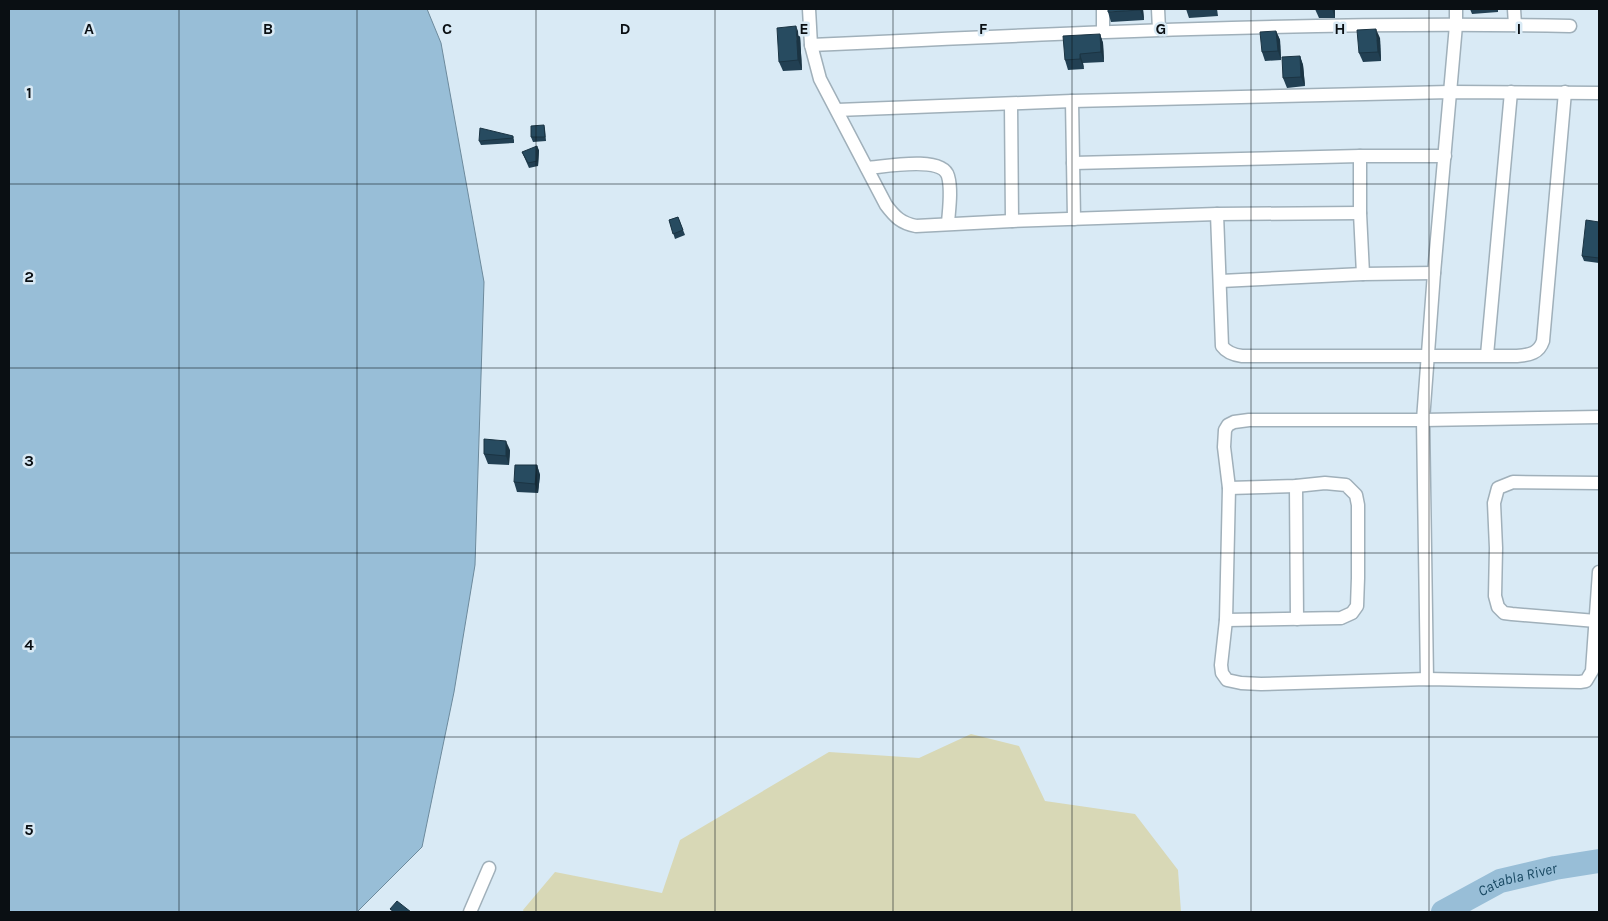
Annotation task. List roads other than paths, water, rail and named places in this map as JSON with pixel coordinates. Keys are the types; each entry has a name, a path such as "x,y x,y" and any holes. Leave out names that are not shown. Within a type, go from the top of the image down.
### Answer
{"street":[{"path":"808,9 811,45 820,79 886,206 895,217 903,222 916,226 1217,214 1360,213"},
{"path":"1103,9 1103,31"},
{"path":"1158,9 1159,29"},
{"path":"1427,679 1423,420 1456,9"},
{"path":"1514,9 1514,25"},
{"path":"811,45 1159,29 1456,25 1570,26"},
{"path":"837,110 1072,101 1450,92 1564,92 1599,94"},
{"path":"1487,355 1511,92"},
{"path":"1217,214 1222,346 1232,354 1242,356 1527,355 1534,353 1540,348 1543,341 1564,92"},
{"path":"1072,101 1074,219"},
{"path":"1011,104 1012,221"},
{"path":"1073,163 1360,156 1445,156"},
{"path":"1360,156 1363,274"},
{"path":"867,168 921,164 944,169 948,177 948,224"},
{"path":"1221,281 1363,274 1434,273"},
{"path":"1599,417 1249,420 1234,422 1228,426 1225,430 1224,447 1228,488 1226,620 1221,665 1222,673 1227,680 1261,684 1427,679 1586,681 1592,671 1599,572"},
{"path":"1596,621 1504,613 1498,607 1495,596 1496,548 1494,503 1498,488 1513,482 1599,483"},
{"path":"1226,620 1341,618 1352,613 1357,606 1358,578 1358,505 1356,495 1346,485 1325,483 1296,486 1228,488"},
{"path":"1296,486 1297,619"},
{"path":"470,912 489,868"}],"water":[{"path":"9,9 427,9 441,43 484,282 475,565 454,692 422,847 357,912 9,912"}],"waterway":[{"name":"Catabla River","path":"1443,912 1500,881 1555,868 1599,861"}]}
